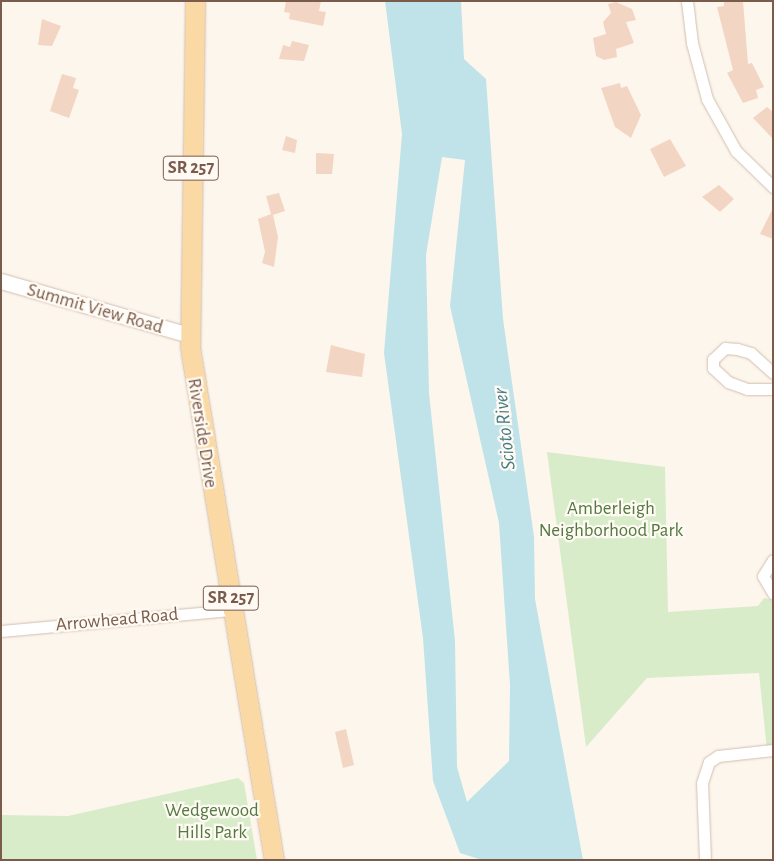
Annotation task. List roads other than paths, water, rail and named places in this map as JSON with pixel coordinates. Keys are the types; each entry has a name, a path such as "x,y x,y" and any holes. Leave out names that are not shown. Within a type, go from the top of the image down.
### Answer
{"main road":[{"name":"Riverside Drive","path":"195,1 189,335 274,860"}],"street":[{"path":"687,1 692,43 707,99 736,151 773,187"},
{"name":"Summit View Road","path":"1,281 189,335"},
{"path":"773,373 750,354 737,349 725,348 713,359 713,368 728,382 747,389 773,389"},
{"path":"773,560 763,576 773,593"},
{"name":"Arrowhead Road","path":"1,631 233,610"},
{"path":"705,860 702,783 709,762 718,756 773,750"}],"water":[{"name":"Scioto River","path":"385,1 461,1 464,59 486,79 503,319 534,537 535,599 583,860 482,860 460,853 433,781 423,638 384,353 402,134","holes":["442,157 465,160 450,306 499,523 510,685 509,761 467,802 457,767 455,641 429,393 426,255"]}],"park label":[{"name":"Amberleigh Neighborhood Park","path":"611,520"},
{"name":"Wedgewood Hills Park","path":"212,822"}]}
